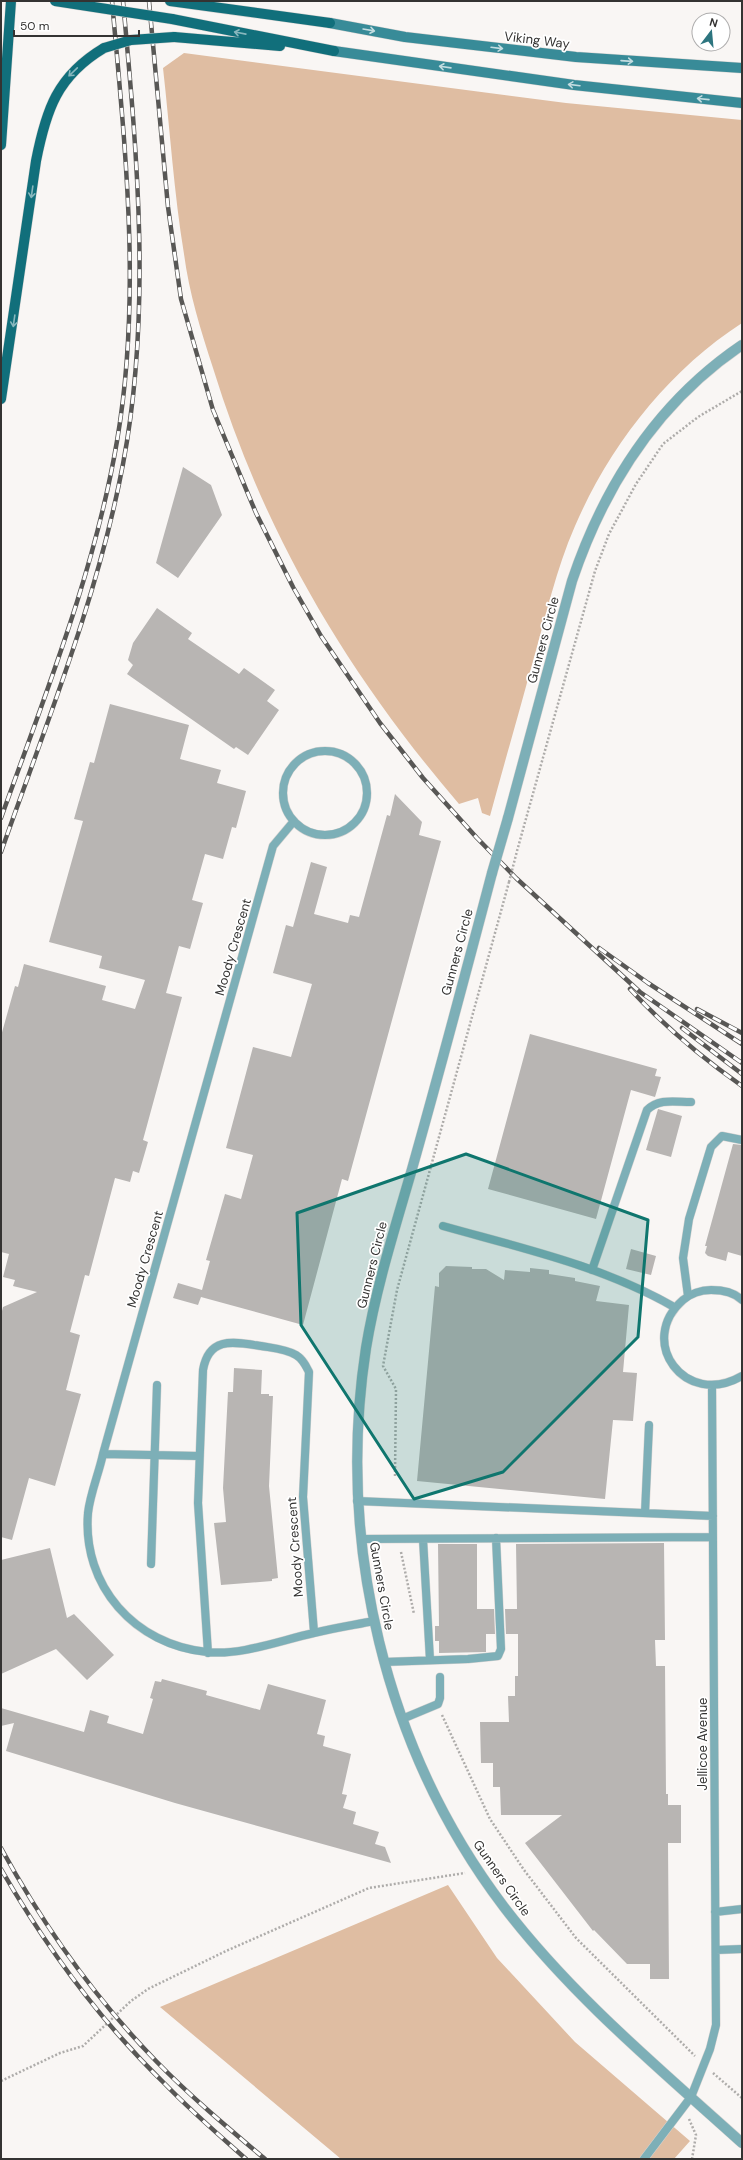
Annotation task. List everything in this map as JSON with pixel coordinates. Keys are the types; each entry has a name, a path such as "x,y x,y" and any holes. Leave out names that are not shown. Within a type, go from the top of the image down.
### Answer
{"main road":[{"path":"1,145 11,1"},
{"path":"55,1 172,19 334,51"},
{"path":"219,1 330,23"},
{"path":"174,2 330,23"},
{"name":"Viking Way","path":"330,23 405,37 576,57 742,68"},
{"path":"1,399 35,169 45,122 54,97 62,84 82,64 104,48 131,40 174,37 334,51 574,85 742,103"}],"street":[{"name":"Gunners Circle","path":"742,344 701,377 673,405 636,450 603,504 583,548 572,581 376,1294 366,1349 357,1451 357,1501 361,1539 374,1621 384,1662 408,1736 444,1813 479,1871 503,1905 544,1956 586,2001 742,2143"}],"lane":[{"path":"318,751 330,751 346,756 357,766 365,778 367,793 365,807 357,820 347,829 331,835 319,835 302,828 294,821 286,809 283,794 285,778 293,765 304,756 318,751"},
{"name":"Moody Crescent","path":"294,821 274,846 103,1454 88,1512 90,1539 94,1567 107,1592 122,1614 141,1630 166,1642 208,1653 250,1649 314,1632 374,1621"},
{"path":"592,1270 647,1110 654,1104 663,1101 691,1102"},
{"path":"688,1296 684,1267 684,1245 689,1219 711,1147 722,1136 742,1140"},
{"path":"443,1226 592,1270 631,1284 674,1308"},
{"path":"742,1300 722,1290 705,1290 688,1296 674,1308 666,1324 664,1341 669,1358 679,1373 694,1383 712,1386 729,1383 742,1376"},
{"name":"Moody Crescent","path":"208,1653 198,1503 203,1370 205,1359 211,1351 220,1344 232,1341 286,1351 298,1356 305,1363 310,1372 303,1497 314,1632"},
{"path":"151,1564 157,1385"},
{"name":"Jellicoe Avenue","path":"644,2159 691,2097 704,2065 716,2025 712,1386"},
{"path":"645,1513 649,1425"},
{"path":"103,1454 199,1456"},
{"path":"357,1501 713,1516"},
{"path":"361,1539 713,1537"},
{"path":"384,1662 496,1658 500,1654 496,1538"},
{"path":"423,1539 430,1660"},
{"path":"402,1719 438,1704 440,1698 440,1677"},
{"path":"715,1912 742,1909"},
{"path":"716,1950 742,1949"}],"path":[{"path":"395,1476 396,1389 383,1366 397,1290 508,882 595,571 609,534 636,484 663,444 698,417 742,391"},
{"path":"400,1552 415,1622"},
{"path":"438,1704 490,1820 524,1870 576,1938 704,2065 742,2098"},
{"path":"1,2081 60,2053 83,2046 131,2001 148,1989 226,1951 369,1888 479,1871"},
{"path":"684,2106 696,2135 692,2159"}],"highlighted area":[{"path":"466,1154 648,1220 638,1337 503,1472 414,1499 301,1325 297,1213"}],"shaded area":[{"path":"184,53 566,103 742,120 742,323 715,342 666,387 644,412 624,439 605,467 589,496 562,559 490,816 482,813 478,798 459,804 380,704 345,652 313,599 257,488 234,429 209,354 196,312 186,269 175,185 163,68"},
{"path":"448,1885 497,1958 575,2042 690,2141 674,2159 341,2159 160,2007"}],"building":[{"path":"183,467 211,485 222,515 178,578 156,563"},
{"path":"157,608 192,633 188,639 239,674 244,668 275,690 267,701 279,710 248,755 236,747 234,749 127,674 133,665 128,660 133,643"},
{"path":"110,704 189,725 180,759 221,770 217,783 246,791 236,828 232,827 223,859 205,854 192,900 203,903 190,949 179,946 166,993 182,997 143,1140 148,1142 139,1173 133,1171 130,1182 115,1178 89,1276 85,1275 70,1332 80,1335 66,1390 81,1394 55,1486 29,1478 12,1540 1,1537 1,1315 3,1307 37,1292 13,1286 15,1280 3,1277 9,1254 1,1252 1,1036 15,986 18,987 24,964 106,986 102,1000 135,1009 145,980 99,968 102,956 49,942 83,821 74,819 90,762 94,763"},
{"path":"395,794 422,822 419,835 441,841 348,1181 342,1179 303,1325 201,1297 198,1305 173,1298 178,1283 202,1290 210,1261 206,1260 225,1194 241,1199 253,1155 226,1148 253,1047 291,1057 312,984 273,973 286,925 293,927 311,862 327,867 314,914 348,923 350,915 359,917 387,815 390,816"},
{"path":"530,1034 657,1069 655,1076 661,1077 655,1097 631,1090 596,1219 488,1189"},
{"path":"658,1109 682,1116 671,1157 646,1150"},
{"path":"733,1144 742,1145 742,1256 728,1252 726,1261 708,1256 705,1253 707,1246 705,1246"},
{"path":"631,1249 656,1256 651,1275 626,1269"},
{"path":"446,1266 486,1269 504,1280 505,1270 530,1272 530,1268 549,1270 549,1274 575,1278 575,1281 600,1286 596,1301 629,1305 623,1372 637,1373 633,1421 613,1420 605,1499 417,1481 435,1286 439,1287 439,1273"},
{"path":"234,1368 262,1370 261,1394 269,1394 269,1396 273,1396 269,1486 278,1578 272,1579 272,1581 221,1585 214,1523 226,1522 223,1488 228,1392 233,1392"},
{"path":"664,1543 665,1640 655,1640 656,1666 665,1666 666,1794 668,1794 668,1805 681,1805 681,1843 668,1843 669,1979 650,1979 650,1964 627,1964 594,1930 593,1931 525,1843 562,1815 501,1815 500,1787 493,1787 493,1763 481,1763 480,1722 509,1722 508,1696 515,1696 515,1676 518,1676 518,1634 506,1634 505,1609 517,1609 516,1544"},
{"path":"438,1544 477,1544 477,1609 494,1609 495,1634 486,1634 486,1652 439,1653 439,1641 435,1641 435,1626 439,1626"},
{"path":"50,1548 67,1618 74,1614 114,1655 87,1680 56,1649 1,1674 1,1560"},
{"path":"162,1679 207,1691 206,1695 260,1710 268,1684 326,1700 317,1734 325,1736 323,1746 351,1754 342,1794 347,1795 343,1808 356,1812 353,1824 379,1832 375,1844 385,1847 391,1863 175,1803 6,1751 14,1723 1,1726 1,1708 84,1732 90,1710 109,1716 107,1723 143,1734 153,1699 150,1698 155,1681 161,1682"}],"railway":[{"path":"1,818 51,679 82,585 108,489 117,441 129,331 130,276 126,166 112,1"},
{"path":"1,852 70,660 100,563 123,464 132,406 137,349 139,232 133,116 123,1"},
{"path":"149,1 168,207 181,299 213,410 256,513 293,587 321,636 380,723 423,778 477,838 516,878 640,992 742,1063"},
{"path":"599,948 648,983 742,1044"},
{"path":"630,989 656,1016 683,1040 742,1086"},
{"path":"697,1009 742,1033"},
{"path":"682,1028 742,1074"},
{"path":"1,1848 17,1877 52,1933 112,2012 156,2061 182,2087 265,2159"},
{"path":"1,1869 18,1898 56,1955 97,2010 142,2061 205,2123 246,2159"}]}
